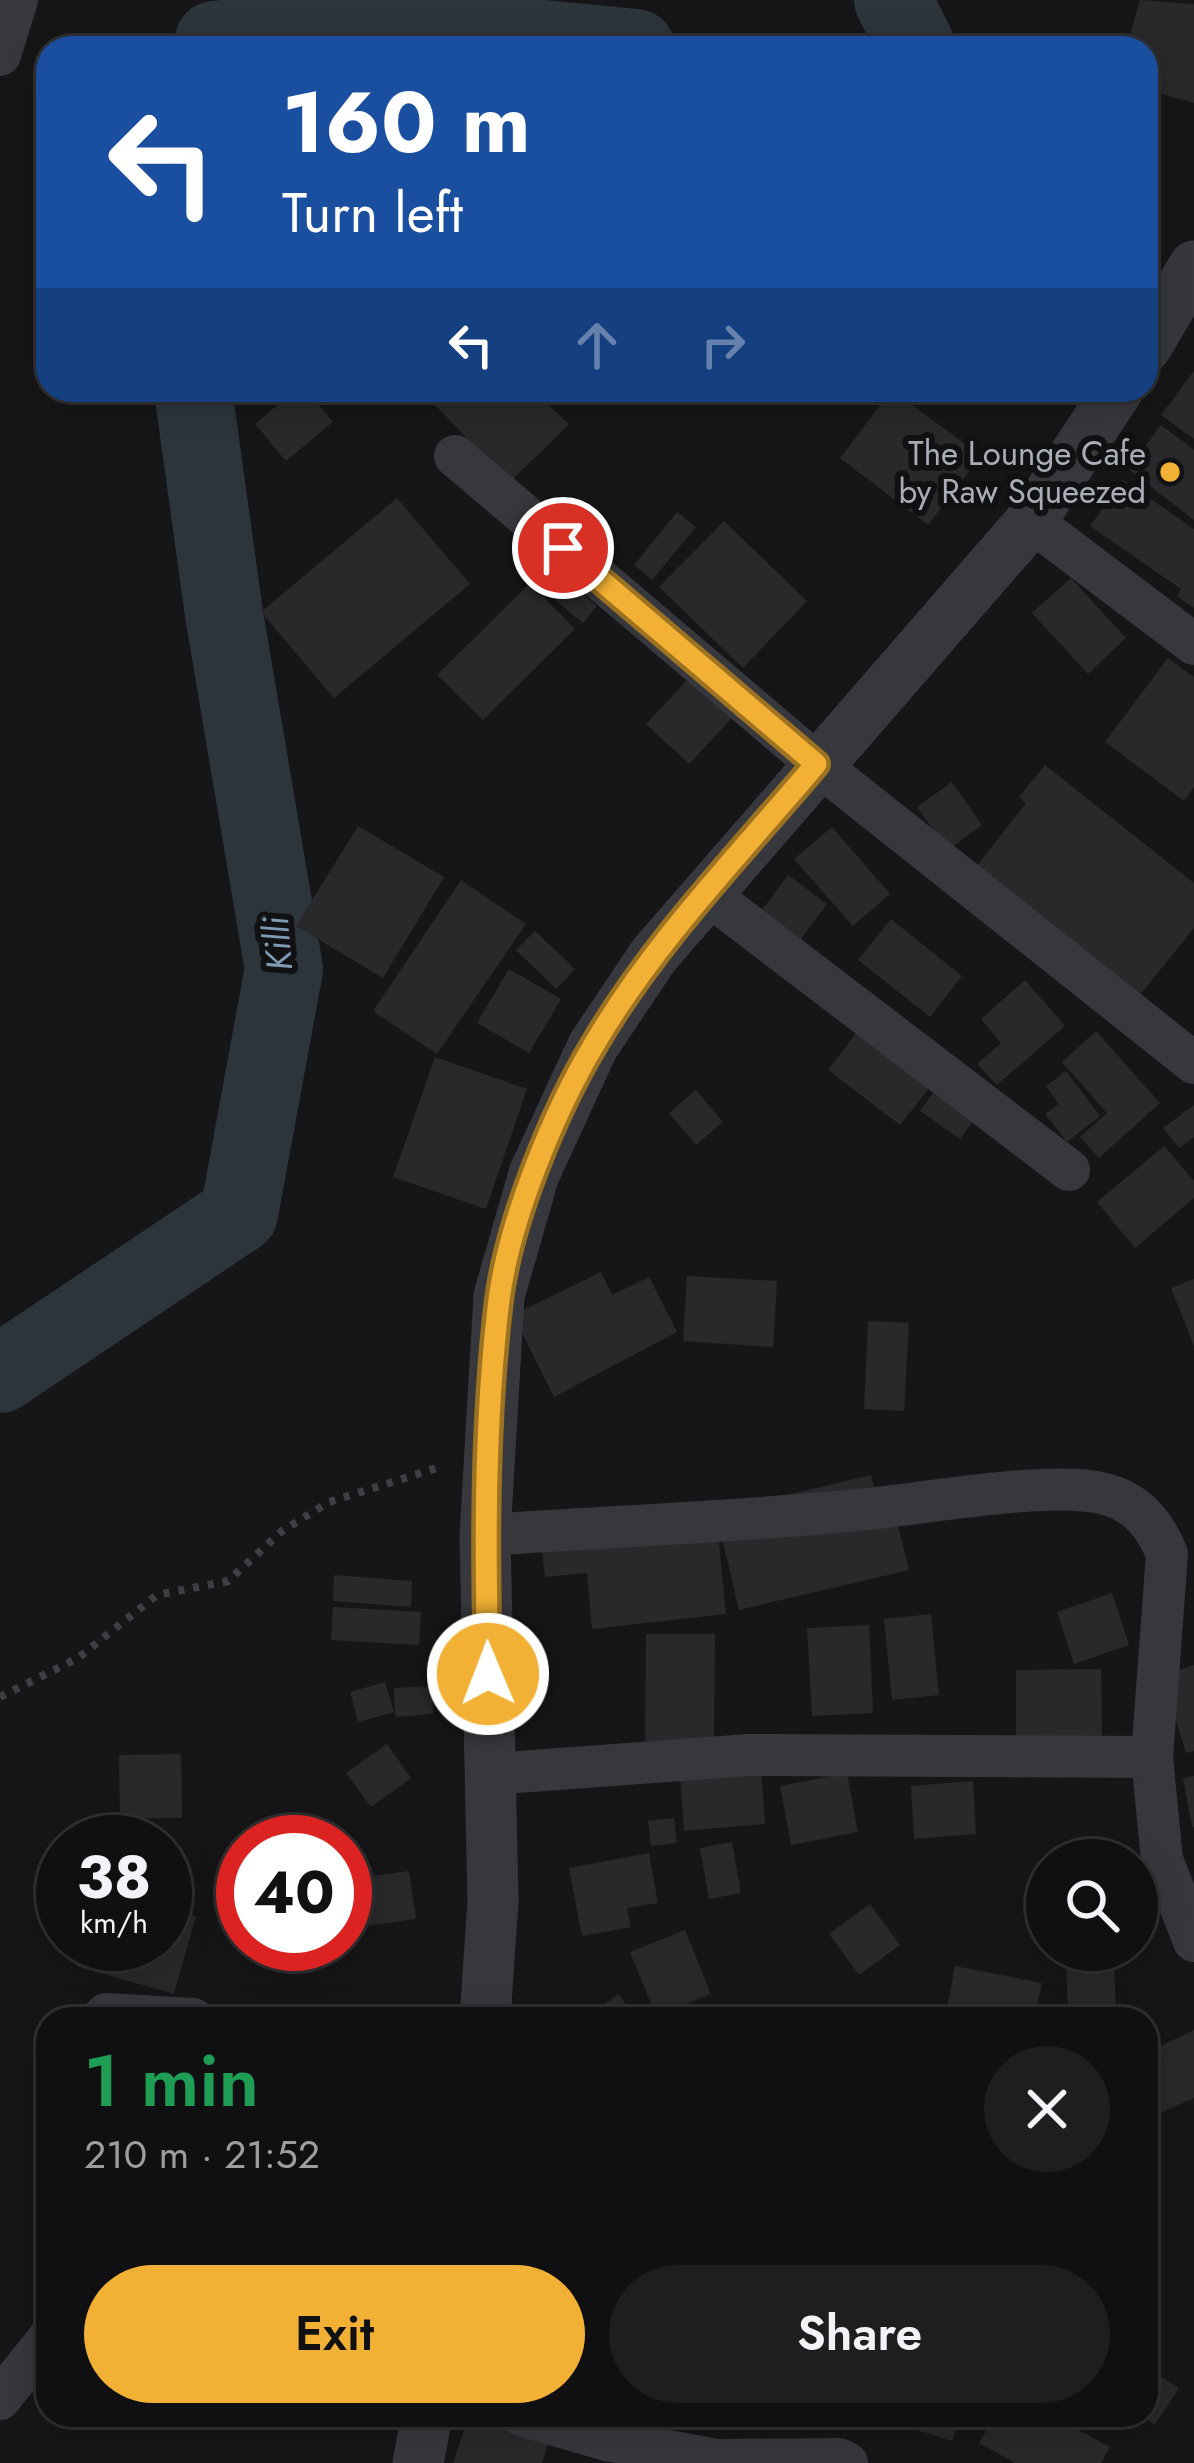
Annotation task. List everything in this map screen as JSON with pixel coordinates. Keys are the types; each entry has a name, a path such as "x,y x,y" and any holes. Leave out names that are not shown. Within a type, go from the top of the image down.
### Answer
{"street":[{"path":"0,55 17,0"},
{"path":"1169,334 1194,266"},
{"path":"486,2007 493,1901 485,1535 500,1296 534,1174 593,1046 654,955 1031,521 1110,402"},
{"path":"455,456 816,764 1194,1063"},
{"path":"1031,521 1194,644"},
{"path":"706,893 1069,1170"},
{"path":"485,1535 863,1510 1016,1493 1103,1493 1138,1509 1157,1529 1167,1554 1152,1757 1194,1941"},
{"path":"492,1774 749,1755 1152,1757"},
{"path":"0,2398 36,2354"},
{"path":"418,2463 425,2427"},
{"path":"562,2427 717,2462 838,2458 847,2463"}],"path":[{"path":"0,1697 78,1658 157,1595 228,1582 282,1531 329,1502 490,1453"}],"building":[{"path":"1140,0 1194,4 1194,103 1158,93 1158,36 1130,36"},
{"path":"1194,371 1194,439 1161,415"},
{"path":"281,402 316,402 333,422 286,461 255,424"},
{"path":"544,402 569,424 509,483 434,404"},
{"path":"883,402 908,402 981,456 928,525 840,458"},
{"path":"1161,425 1194,450 1194,520 1128,469"},
{"path":"1123,480 1194,529 1194,608 1177,596 1181,589 1090,526"},
{"path":"397,498 470,584 334,698 261,612"},
{"path":"677,512 696,527 652,580 634,565"},
{"path":"724,521 807,601 743,668 659,587"},
{"path":"1071,578 1126,638 1088,674 1032,613"},
{"path":"530,583 575,629 483,720 437,675"},
{"path":"570,584 597,606 583,623 556,601"},
{"path":"1168,658 1194,677 1194,787 1184,801 1105,742"},
{"path":"689,678 732,718 689,764 646,724"},
{"path":"1045,765 1194,883 1194,928 1135,1001 972,872 1026,803 1019,797"},
{"path":"952,782 982,825 948,850 917,807"},
{"path":"358,826 444,877 383,978 296,926"},
{"path":"832,827 890,894 853,926 794,859"},
{"path":"788,875 827,904 795,947 756,918"},
{"path":"461,880 526,924 437,1054 373,1011"},
{"path":"891,919 962,976 930,1017 858,960"},
{"path":"535,931 575,969 556,989 516,950"},
{"path":"509,969 561,999 529,1053 477,1023"},
{"path":"1025,980 1065,1026 997,1085 977,1064 1001,1043 981,1019"},
{"path":"1096,1031 1160,1103 1099,1158 1080,1137 1107,1113 1062,1062"},
{"path":"857,1032 930,1087 900,1125 828,1070"},
{"path":"435,1057 527,1089 486,1209 393,1177"},
{"path":"1066,1071 1100,1116 1067,1142 1045,1114 1059,1104 1046,1086"},
{"path":"696,1090 723,1122 696,1145 669,1113"},
{"path":"933,1093 973,1121 960,1139 920,1111"},
{"path":"1194,1105 1194,1137 1179,1148 1163,1128"},
{"path":"1164,1146 1194,1181 1194,1198 1135,1248 1097,1202"},
{"path":"601,1272 612,1295 649,1277 677,1332 554,1397 513,1315"},
{"path":"687,1276 777,1281 773,1347 683,1341"},
{"path":"1194,1279 1194,1346 1171,1288"},
{"path":"868,1321 909,1323 904,1411 864,1409"},
{"path":"871,1475 879,1506 892,1503 909,1570 739,1610 716,1512"},
{"path":"716,1513 726,1614 592,1629 587,1573 545,1577 540,1532"},
{"path":"334,1575 412,1581 411,1607 333,1601"},
{"path":"1112,1593 1129,1645 1074,1664 1057,1612"},
{"path":"333,1607 421,1612 419,1645 331,1640"},
{"path":"931,1614 939,1695 892,1700 884,1619"},
{"path":"869,1625 873,1713 812,1716 807,1628"},
{"path":"646,1634 715,1634 714,1741 645,1741"},
{"path":"1194,1665 1194,1751 1186,1753 1162,1675"},
{"path":"1101,1669 1102,1739 1016,1740 1016,1670"},
{"path":"385,1682 394,1712 358,1722 350,1692"},
{"path":"432,1686 433,1714 395,1717 394,1688"},
{"path":"387,1744 411,1778 371,1807 346,1773"},
{"path":"181,1754 182,1815 120,1815 119,1755"},
{"path":"761,1767 765,1824 684,1831 680,1773"},
{"path":"847,1773 858,1832 791,1845 780,1786"},
{"path":"1194,1776 1194,1827 1192,1827 1183,1778"},
{"path":"973,1781 976,1834 914,1839 911,1786"},
{"path":"674,1818 677,1843 651,1846 648,1821"},
{"path":"732,1842 741,1893 709,1899 700,1848"},
{"path":"649,1853 658,1903 627,1908 631,1927 582,1936 569,1868"},
{"path":"372,1870 373,1876 409,1871 416,1919 372,1925"},
{"path":"870,1904 900,1945 859,1975 829,1934"},
{"path":"685,1930 711,1994 678,2007 652,2007 630,1952"},
{"path":"955,1966 1042,1983 1037,2007 947,2007"},
{"path":"94,1971 180,1971 174,1994"},
{"path":"1066,1971 1115,1971 1116,2007 1068,2007"},
{"path":"619,1994 628,2007 600,2007"},
{"path":"1194,2030 1194,2098 1160,2113 1158,2109 1158,2047"},
{"path":"1158,2375 1179,2388 1158,2420"},
{"path":"465,2427 506,2427 549,2441 542,2463 453,2463"},
{"path":"907,2427 956,2427 952,2441"},
{"path":"988,2427 1073,2427 1110,2447 1101,2463 1015,2463 979,2443"}],"waterway":[{"name":"Killi","path":"893,0 911,36"},
{"name":"Killi","path":"253,36 378,23 512,36"},
{"name":"Killi","path":"0,1374 239,1214 284,969 224,614 195,402"}],"place":[{"name":"The Lounge Cafe by Raw Squeezed","path":"1170,472"}],"route":[{"path":"488,1674 485,1535 500,1296 534,1174 593,1046 654,955 816,764 563,548"}]}
